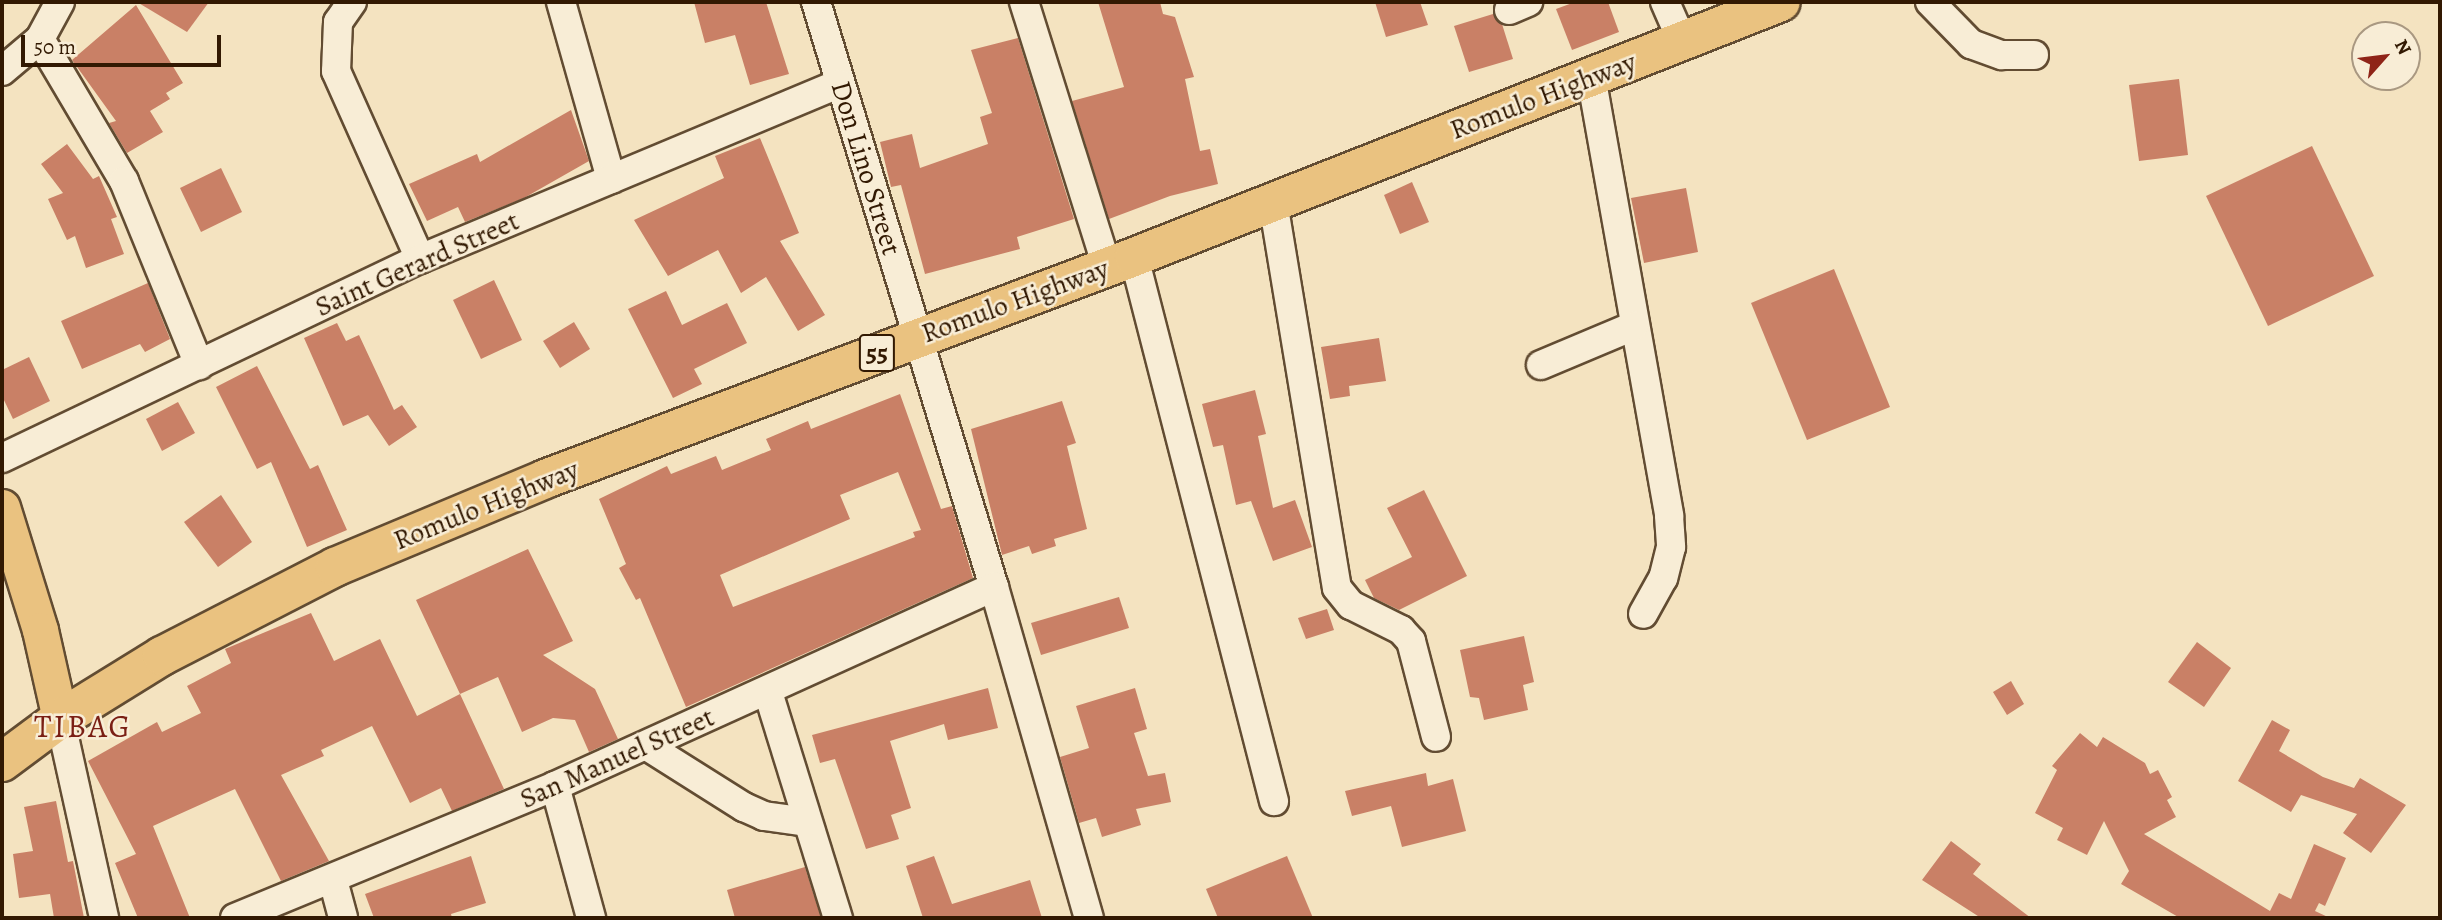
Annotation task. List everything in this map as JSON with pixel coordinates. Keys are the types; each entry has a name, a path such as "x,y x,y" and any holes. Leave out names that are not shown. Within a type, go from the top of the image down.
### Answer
{"highway":[{"name":"Romulo Highway","path":"2,762 60,719 162,656 335,567 545,479 1120,262 1781,2"}],"main road":[{"path":"2,507 40,630 60,719"}],"street":[{"path":"2,71 40,38 60,2"},
{"path":"352,2 338,22 335,71 420,259"},
{"path":"561,2 611,179"},
{"name":"Don Lino Street","path":"816,2 994,587 1089,918"},
{"path":"1024,2 1120,262 1274,801"},
{"path":"1665,2 1682,41"},
{"path":"1930,2 1971,44 2002,55 2034,55"},
{"path":"40,38 124,181 200,365"},
{"path":"1591,76 1670,516 1671,547 1663,578 1643,614"},
{"name":"Saint Gerard Street","path":"2,458 420,259 839,84"},
{"path":"1273,202 1337,588 1351,605 1401,630 1411,640 1436,737"},
{"path":"1541,365 1634,327"},
{"name":"San Manuel Street","path":"235,918 333,880 647,746 994,587"},
{"path":"768,692 838,918"},
{"path":"60,719 104,918"},
{"path":"647,746 744,807 764,816 807,822"},
{"path":"555,786 591,918"},
{"path":"333,880 344,918"}],"building":[{"path":"137,2 209,2 187,32"},
{"path":"694,2 766,2 789,74 750,85 735,35 705,43"},
{"path":"1098,2 1160,2 1163,14 1175,17 1194,77 1185,79 1200,151 1210,149 1218,184 1170,196 1109,219 1072,101 1124,87"},
{"path":"1375,2 1420,2 1428,25 1386,37"},
{"path":"1575,2 1608,2 1619,32 1572,50 1556,9"},
{"path":"136,5 183,83 166,93 170,99 150,111 163,132 127,153 109,123 116,121 72,60"},
{"path":"1493,14 1502,24 1513,59 1469,72 1454,26"},
{"path":"1018,38 1074,219 1017,237 1020,249 925,274 901,185 891,187 880,142 912,134 920,168 988,144 980,117 992,113 971,50"},
{"path":"2179,79 2188,155 2139,161 2129,85"},
{"path":"571,110 589,161 524,198 465,222 458,207 427,221 409,184 477,154 480,162"},
{"path":"760,138 799,233 780,241 825,315 798,331 766,277 741,293 718,250 668,276 634,220 724,178 715,156"},
{"path":"67,144 93,179 99,176 117,217 111,219 124,254 86,268 75,236 67,240 48,199 63,193 41,164"},
{"path":"2312,146 2374,276 2268,326 2206,196"},
{"path":"221,168 242,212 201,232 180,188"},
{"path":"1412,182 1429,222 1400,234 1384,195"},
{"path":"1686,188 1698,252 1644,263 1631,198"},
{"path":"1834,269 1890,407 1807,440 1751,303"},
{"path":"494,280 522,340 481,359 453,300"},
{"path":"148,283 170,339 145,352 140,344 82,369 61,321"},
{"path":"666,291 682,325 727,303 747,343 694,369 702,384 673,398 628,309"},
{"path":"574,322 590,349 560,368 543,341"},
{"path":"337,323 346,341 359,335 394,410 402,405 417,427 389,446 368,415 343,426 304,338"},
{"path":"1379,338 1386,381 1349,386 1350,396 1330,399 1321,347"},
{"path":"29,357 50,401 13,419 2,396 2,370"},
{"path":"257,366 310,469 318,465 347,530 307,547 271,462 257,469 216,387"},
{"path":"1255,390 1266,434 1258,436 1273,508 1295,500 1312,547 1273,561 1251,501 1236,505 1223,445 1213,447 1202,404"},
{"path":"900,394 941,509 952,506 973,578 686,707 640,598 636,600 619,568 626,564 599,499 667,466 671,474 716,456 722,470 771,450 766,439 808,421 811,429","holes":["898,472 921,530 913,532 915,537 733,607 720,575 850,519 840,495"]},
{"path":"1062,401 1076,443 1067,446 1087,529 1054,539 1056,546 1032,554 1029,546 1002,555 971,429"},
{"path":"178,402 195,433 162,451 146,419"},
{"path":"1424,490 1467,576 1399,610 1374,598 1365,580 1412,557 1387,508"},
{"path":"221,495 252,542 218,567 184,522"},
{"path":"528,549 573,641 543,655 595,689 618,739 589,752 575,720 553,718 522,732 498,677 460,694 416,600"},
{"path":"1119,597 1129,628 1041,655 1031,623"},
{"path":"1327,609 1334,630 1306,639 1298,618"},
{"path":"311,613 334,661 380,639 417,716 460,694 504,789 452,811 441,788 410,803 372,726 321,750 324,756 281,775 329,861 281,881 235,789 153,826 190,918 138,918 115,863 136,854 88,761 157,722 162,732 201,713 187,686 231,663 225,649"},
{"path":"1524,636 1534,682 1523,685 1528,710 1484,720 1479,698 1470,697 1460,650"},
{"path":"2197,642 2231,668 2204,707 2168,682"},
{"path":"2011,681 2024,704 2007,715 1993,692"},
{"path":"988,688 998,728 948,740 944,724 890,741 911,808 891,815 899,839 866,849 835,759 820,763 812,735"},
{"path":"1135,688 1147,729 1134,733 1148,776 1165,773 1171,802 1136,809 1141,825 1102,837 1096,818 1079,823 1060,757 1089,748 1076,706"},
{"path":"2272,720 2290,730 2279,751 2323,777 2354,788 2360,778 2406,805 2371,853 2343,833 2357,814 2301,795 2291,812 2238,781"},
{"path":"2080,733 2097,747 2103,737 2145,763 2150,774 2158,770 2172,797 2167,800 2176,817 2144,834 2270,911 2279,893 2291,899 2314,844 2346,858 2325,906 2319,903 2315,911 2330,918 2180,918 2121,884 2129,871 2104,821 2087,855 2057,840 2063,828 2035,813 2057,770 2052,766"},
{"path":"1426,773 1428,786 1453,779 1466,831 1402,847 1391,806 1352,816 1345,791"},
{"path":"56,801 68,862 73,861 84,918 54,918 50,894 19,898 13,854 33,851 24,807"},
{"path":"1951,841 1981,864 1973,874 2031,918 1981,918 1922,880"},
{"path":"471,856 486,903 451,914 452,918 374,918 365,894"},
{"path":"934,856 952,904 1030,880 1042,918 923,918 906,866"},
{"path":"1287,856 1313,918 1218,918 1206,889"},
{"path":"805,867 821,918 735,918 727,890"}],"district":[{"name":"TIBAG","path":"83,726"}]}
